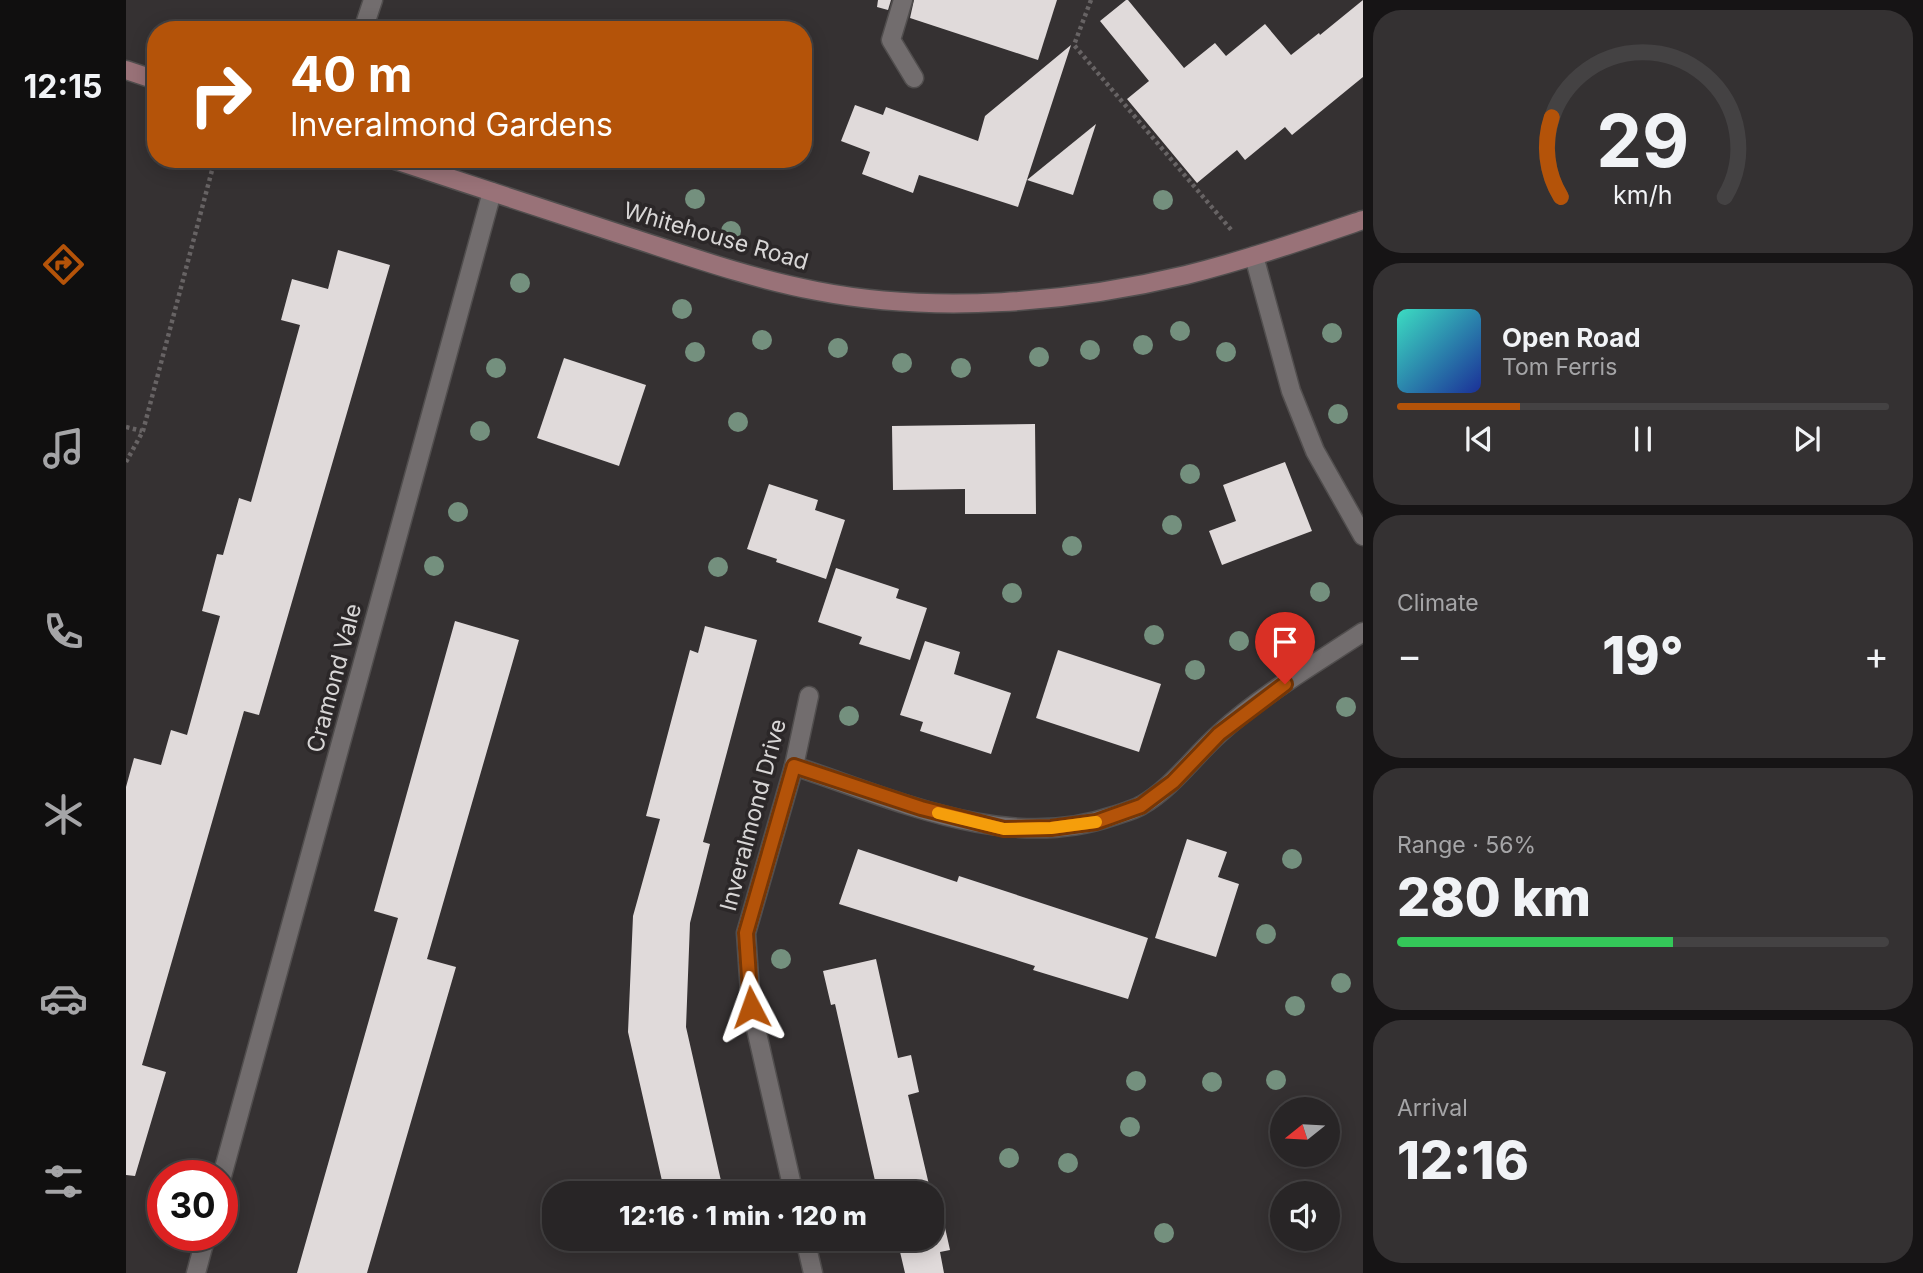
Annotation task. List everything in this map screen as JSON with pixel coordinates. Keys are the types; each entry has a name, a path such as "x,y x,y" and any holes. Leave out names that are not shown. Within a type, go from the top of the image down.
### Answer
{"street":[{"path":"366,21 373,0"},
{"path":"903,0 891,40 914,78"},
{"path":"126,70 147,77"},
{"name":"Whitehouse Road","path":"419,168 735,271 819,292 914,302 1009,302 1100,293 1186,275 1363,220"},
{"name":"Cramond Vale","path":"226,1160 492,192"},
{"path":"1254,256 1291,391 1315,451 1363,536"},
{"path":"794,766 921,808 1004,829 1051,828 1096,822 1141,806 1173,782 1219,734 1266,696 1363,632"},
{"name":"Inveralmond Drive","path":"791,1181 751,1007 746,933 794,766 809,696"},
{"path":"195,1273 202,1251"},
{"path":"808,1251 813,1273"}],"path":[{"path":"1091,0 1074,45 1254,256"},
{"path":"126,462 142,431 213,168"},
{"path":"126,427 142,431"}],"building":[{"path":"878,0 891,0 888,10 877,7"},
{"path":"914,0 1057,0 1038,60 910,18"},
{"path":"1126,0 1184,68 1215,43 1226,56 1265,24 1291,55 1363,0 1363,77 1292,135 1285,127 1245,160 1237,150 1197,183 1127,99 1149,81 1100,21"},
{"path":"1071,45 1018,207 919,175 913,193 862,174 870,152 841,141 855,105 883,115 886,107 978,141 985,116"},
{"path":"1096,124 1073,195 1027,180"},
{"path":"338,250 390,265 259,715 244,711 142,1065 166,1072 135,1176 126,1175 126,787 134,758 161,765 171,730 187,735 220,616 202,611 217,554 223,555 239,498 251,502 300,325 281,320 292,279 328,289"},
{"path":"564,358 646,385 619,466 537,438"},
{"path":"1035,424 1036,514 965,514 965,489 893,490 892,426"},
{"path":"1285,462 1312,531 1222,565 1209,531 1236,521 1223,485"},
{"path":"769,484 818,500 815,510 845,520 826,579 747,549"},
{"path":"836,568 899,589 896,598 927,608 910,660 859,644 862,637 818,622"},
{"path":"455,621 519,640 427,959 456,967 367,1273 297,1273 398,918 374,911"},
{"path":"705,626 757,640 703,842 710,844 690,923 686,1027 721,1181 662,1181 628,1032 633,916 660,819 646,816 690,650 698,653"},
{"path":"925,641 960,652 954,674 1011,693 991,754 920,731 923,722 900,715"},
{"path":"1058,650 1161,684 1139,752 1036,718"},
{"path":"1187,839 1227,852 1218,877 1239,884 1216,957 1155,938"},
{"path":"858,849 957,882 959,876 1148,938 1128,999 1033,970 1035,966 839,904"},
{"path":"876,959 898,1058 911,1055 919,1092 908,1095 928,1181 875,1181 835,1004 831,1005 823,971"},
{"path":"944,1223 950,1250 940,1252 944,1273 905,1273 900,1251 944,1251"}],"slow traffic":[{"path":"938,813 1004,829 1051,828 1096,822"}],"route":[{"path":"751,1007 746,933 794,766 921,808 1004,829 1051,828 1096,822 1141,806 1173,782 1219,734 1285,684"}]}
